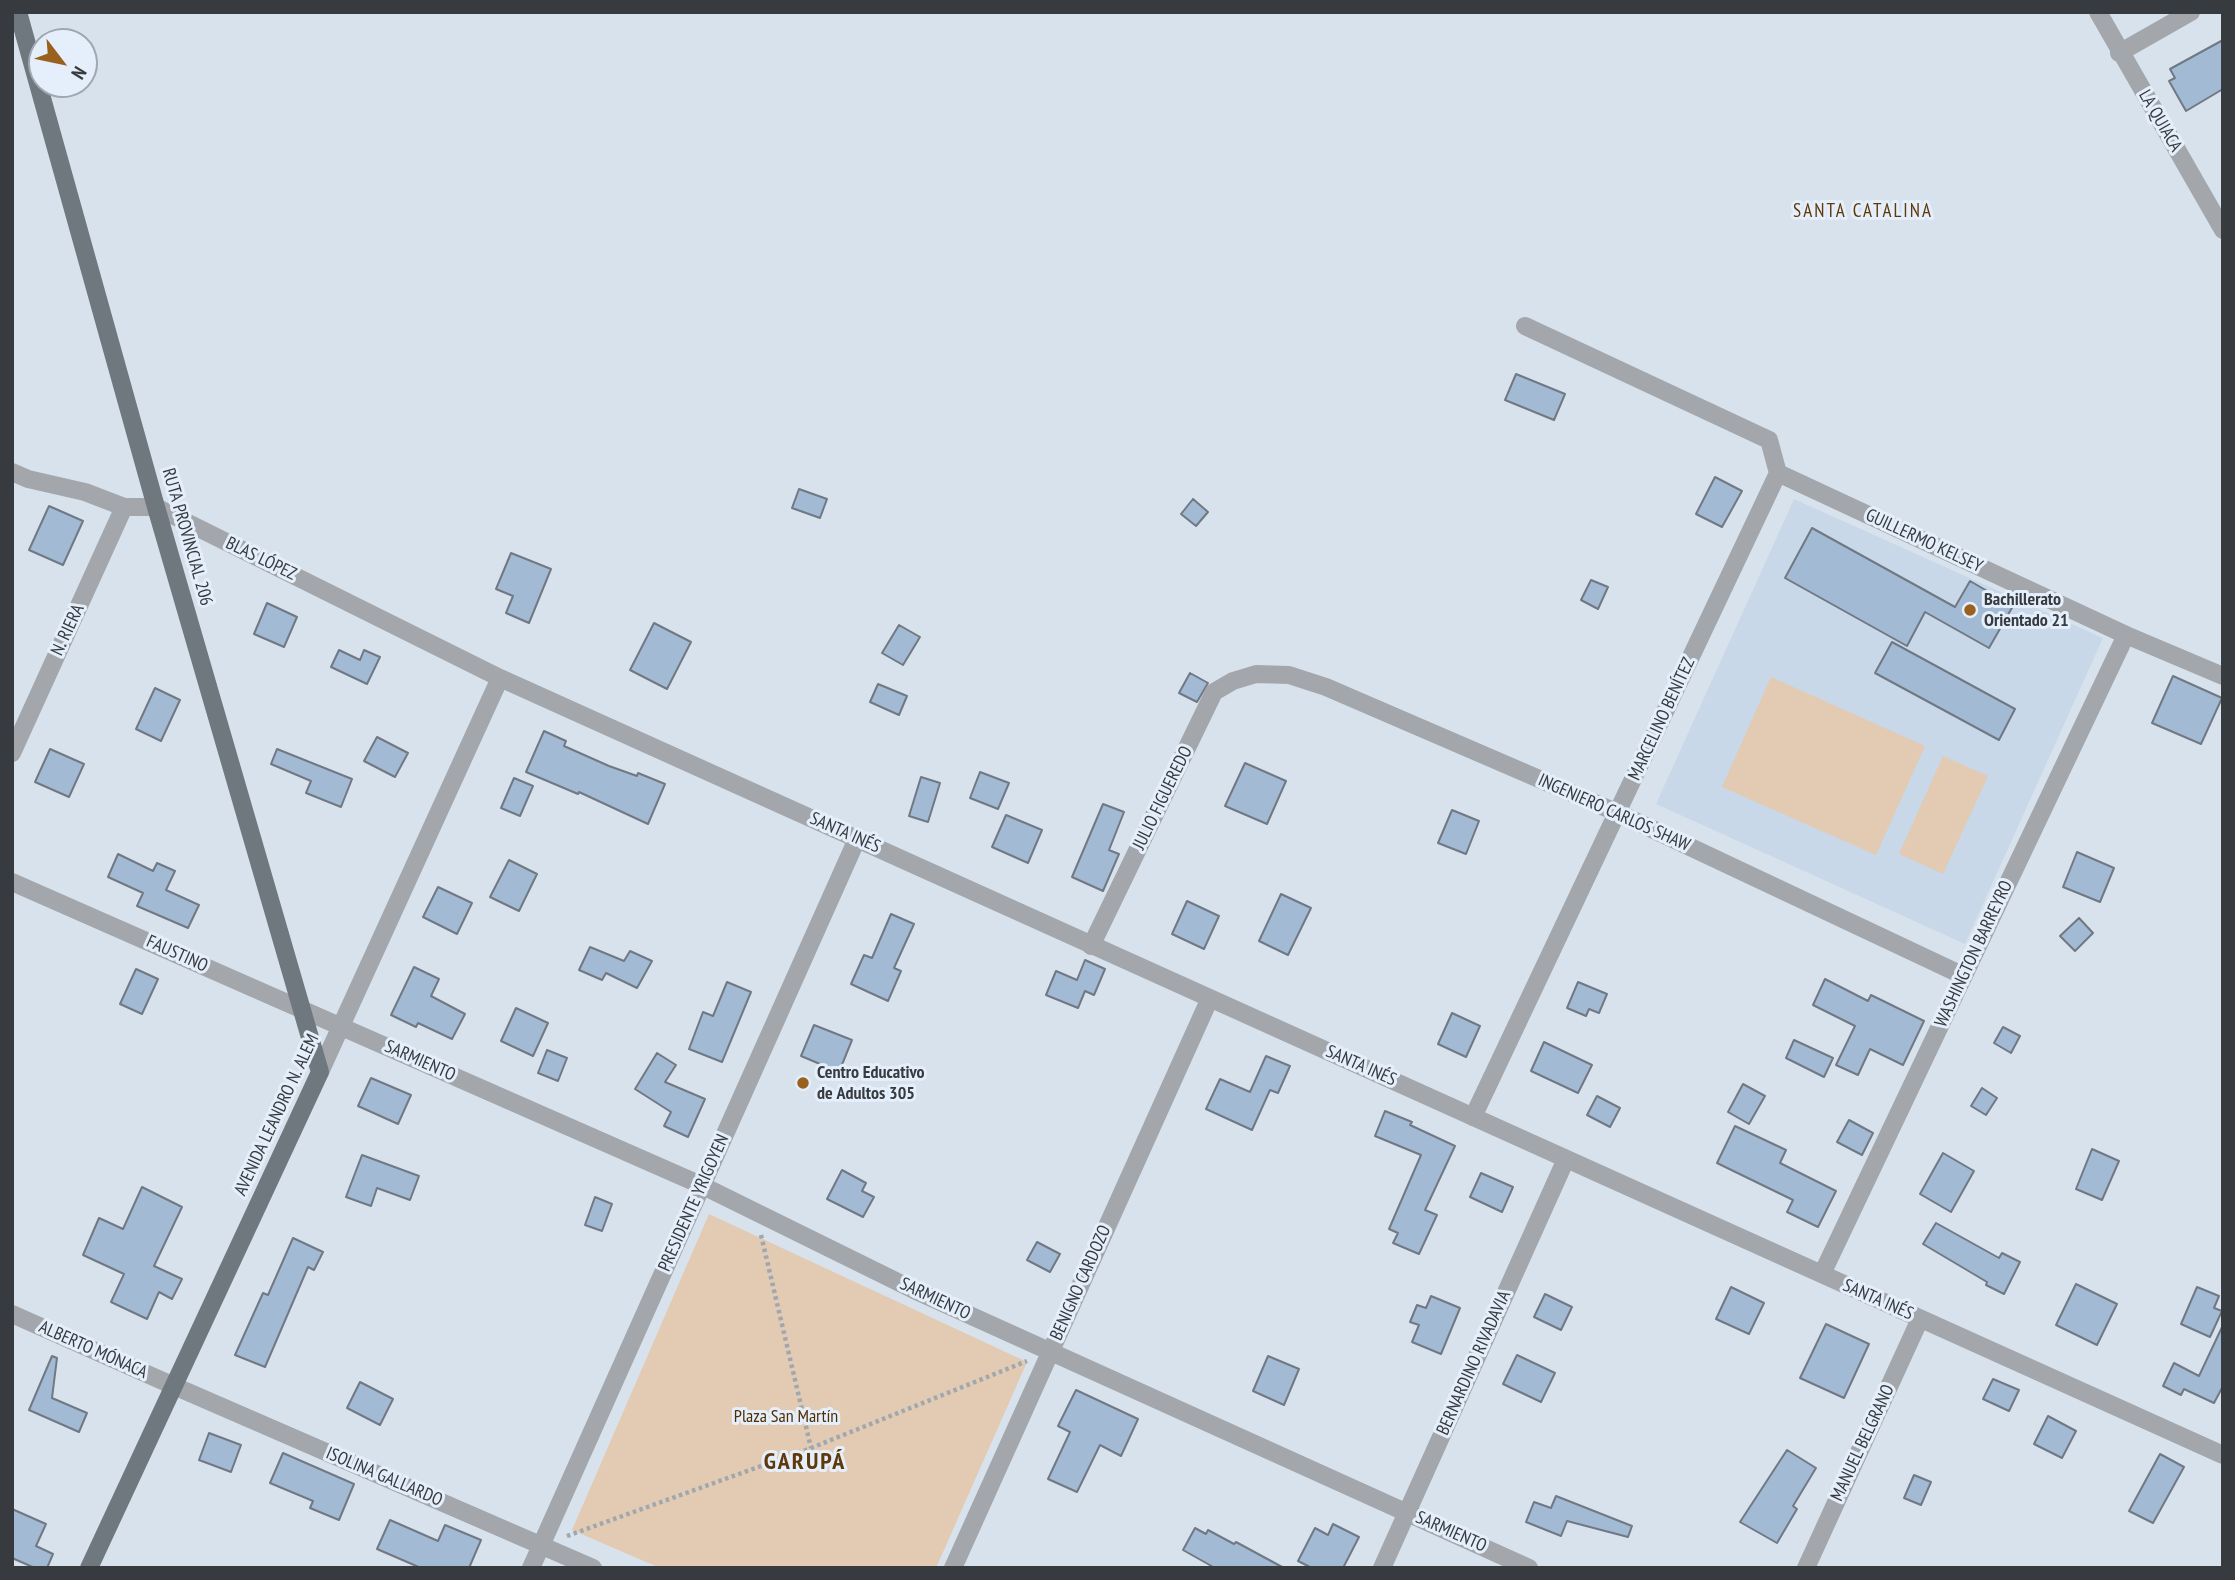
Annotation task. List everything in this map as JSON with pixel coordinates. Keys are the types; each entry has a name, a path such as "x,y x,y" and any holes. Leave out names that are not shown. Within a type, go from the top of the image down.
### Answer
{"main road":[{"name":"RUTA PROVINCIAL 206","path":"18,12 156,507 320,1072"},
{"name":"AVENIDA LEANDRO N. ALEM","path":"89,1568 320,1072"}],"street":[{"name":"LA QUIACA","path":"2098,12 2119,53 2222,225"},
{"path":"2119,53 2191,12"},
{"path":"1525,326 1769,440 1779,473"},
{"name":"BLAS LÓPEZ","path":"12,472 28,479 85,492 124,507 156,507 500,678"},
{"name":"GUILLERMO KELSEY","path":"1779,473 2126,635 2223,676"},
{"name":"MARCELINO BENÍTEZ","path":"1474,1117 1779,473"},
{"name":"N. RIERA","path":"12,752 124,507"},
{"name":"WASHINGTON BARREYRO","path":"1822,1274 2126,635"},
{"name":"INGENIERO CARLOS SHAW","path":"1256,674 1289,675 1326,687 1618,813 1964,976"},
{"name":"JULIO FIGUEREDO","path":"1091,946 1214,692 1233,681 1256,674"},
{"name":"SANTA INÉS","path":"500,678 2223,1455"},
{"name":"AVENIDA LEANDRO N. ALEM","path":"320,1072 500,678"},
{"name":"PRESIDENTE YRIGOYEN","path":"531,1568 857,838"},
{"name":"FAUSTINO","path":"12,882 341,1027"},
{"name":"BENIGNO CARDOZO","path":"953,1568 1210,998"},
{"name":"SARMIENTO","path":"341,1027 701,1185 914,1290 1529,1568"},
{"name":"BERNARDINO RIVADAVIA","path":"1382,1568 1566,1159"},
{"name":"ALBERTO MÓNACA","path":"12,1314 174,1386"},
{"name":"MANUEL BELGRANO","path":"1806,1568 1920,1319"},
{"name":"ISOLINA GALLARDO","path":"174,1386 593,1568"}],"path":[{"path":"755,1210 811,1448"},
{"path":"542,1545 811,1448 1050,1351"}],"shaded area":[{"path":"1794,499 2103,638 1965,944 1656,804"}],"green space":[{"path":"1771,677 1925,746 1876,855 1722,787"},
{"path":"1943,756 1988,776 1943,874 1899,854"},
{"name":"Plaza San Martín","path":"709,1214 1027,1362 936,1568 660,1568 572,1530"}],"building":[{"path":"2223,40 2223,89 2186,111 2169,81 2175,78 2170,69"},
{"path":"1516,374 1565,394 1554,420 1505,400"},
{"path":"1715,477 1742,491 1722,527 1696,514"},
{"path":"799,489 827,499 820,518 792,508"},
{"path":"1193,499 1208,512 1196,526 1181,514"},
{"path":"49,506 83,521 63,565 29,550"},
{"path":"1812,528 1955,607 1970,581 2013,606 1989,648 1925,612 1907,646 1785,578"},
{"path":"511,553 551,569 529,623 506,613 513,596 496,589"},
{"path":"1591,580 1608,587 1598,609 1581,600"},
{"path":"267,603 297,617 284,647 254,634"},
{"path":"654,623 691,642 667,689 630,670"},
{"path":"899,625 920,637 903,665 882,653"},
{"path":"1892,642 2015,709 1999,740 1875,673"},
{"path":"339,650 360,660 364,650 380,657 367,684 331,667"},
{"path":"1190,673 1208,683 1197,702 1179,693"},
{"path":"2173,676 2222,698 2201,744 2152,723"},
{"path":"878,684 907,696 899,715 870,702"},
{"path":"155,688 180,700 161,741 136,729"},
{"path":"544,731 566,741 564,746 609,766 637,776 638,773 665,784 648,824 579,792 578,794 526,772"},
{"path":"377,737 408,753 395,777 364,761"},
{"path":"50,749 84,764 69,797 35,782"},
{"path":"277,749 352,779 341,807 306,793 311,781 271,764"},
{"path":"1245,763 1286,781 1267,824 1225,806"},
{"path":"980,772 1009,783 998,809 970,798"},
{"path":"921,777 940,783 928,822 909,816"},
{"path":"514,778 533,786 520,816 501,808"},
{"path":"1103,804 1124,812 1109,850 1119,854 1103,891 1072,877"},
{"path":"1452,810 1479,821 1466,854 1438,843"},
{"path":"1006,815 1042,830 1028,863 992,847"},
{"path":"2077,852 2114,868 2100,902 2063,887"},
{"path":"118,854 153,871 157,863 175,871 166,890 199,905 188,928 137,906 143,893 108,877"},
{"path":"509,860 537,874 519,911 490,897"},
{"path":"438,887 472,903 457,934 423,917"},
{"path":"1281,894 1311,908 1288,955 1259,941"},
{"path":"1187,901 1219,916 1204,949 1172,934"},
{"path":"891,914 914,924 894,968 901,971 888,1001 851,984 864,955 872,958"},
{"path":"2079,918 2093,933 2075,951 2060,936"},
{"path":"590,947 624,961 630,951 652,961 637,988 606,973 602,980 579,970"},
{"path":"1085,960 1105,969 1094,995 1085,991 1078,1008 1046,995 1056,971 1077,980"},
{"path":"414,967 439,979 431,996 465,1014 452,1039 418,1023 416,1027 391,1015"},
{"path":"136,969 158,979 142,1014 120,1004"},
{"path":"1825,979 1868,1001 1871,995 1924,1021 1903,1065 1870,1049 1858,1075 1836,1065 1855,1026 1813,1005"},
{"path":"727,982 751,992 722,1062 689,1049 703,1012 713,1016"},
{"path":"1578,982 1607,994 1599,1013 1589,1009 1586,1016 1567,1008"},
{"path":"516,1008 548,1023 533,1056 501,1041"},
{"path":"1452,1013 1480,1026 1466,1057 1438,1044"},
{"path":"814,1025 852,1040 839,1072 801,1056"},
{"path":"2003,1027 2020,1036 2011,1053 1994,1043"},
{"path":"1794,1040 1833,1058 1824,1077 1786,1058"},
{"path":"1544,1042 1592,1065 1578,1093 1531,1071"},
{"path":"547,1050 567,1058 558,1081 538,1073"},
{"path":"657,1053 676,1065 665,1082 705,1099 688,1137 664,1126 671,1112 635,1089"},
{"path":"1266,1056 1290,1066 1278,1093 1270,1090 1252,1130 1206,1109 1220,1079 1250,1092"},
{"path":"371,1078 411,1095 398,1124 358,1106"},
{"path":"1743,1084 1765,1096 1749,1124 1728,1112"},
{"path":"1982,1088 1997,1098 1986,1115 1971,1106"},
{"path":"1597,1096 1620,1108 1610,1127 1587,1115"},
{"path":"1385,1111 1412,1122 1410,1125 1455,1146 1425,1210 1437,1215 1419,1254 1393,1243 1398,1233 1389,1229 1421,1155 1375,1136"},
{"path":"1849,1120 1873,1133 1862,1155 1837,1142"},
{"path":"1735,1126 1786,1150 1780,1163 1836,1191 1818,1227 1787,1212 1793,1200 1717,1163"},
{"path":"2092,1149 2119,1161 2102,1200 2076,1189"},
{"path":"1943,1153 1974,1171 1951,1212 1920,1194"},
{"path":"362,1155 419,1176 410,1200 377,1188 371,1206 346,1197"},
{"path":"842,1170 866,1183 862,1191 874,1197 863,1217 827,1199"},
{"path":"1481,1173 1513,1187 1502,1212 1470,1197"},
{"path":"142,1187 182,1207 154,1266 182,1279 172,1299 159,1292 147,1319 111,1302 124,1274 83,1255 99,1218 123,1229"},
{"path":"595,1197 612,1204 602,1231 585,1225"},
{"path":"1936,1223 1999,1258 2002,1253 2020,1262 2004,1294 1923,1244"},
{"path":"293,1238 323,1252 314,1270 308,1267 265,1367 235,1355 263,1293 268,1295"},
{"path":"1037,1242 1060,1254 1050,1272 1027,1260"},
{"path":"2076,1284 2117,1304 2097,1345 2056,1325"},
{"path":"1731,1287 1764,1303 1749,1334 1716,1319"},
{"path":"2197,1287 2219,1296 2214,1308 2222,1311 2210,1337 2181,1324"},
{"path":"1545,1294 1572,1307 1561,1330 1534,1317"},
{"path":"1431,1296 1460,1308 1441,1354 1412,1342 1419,1325 1410,1322 1417,1305 1426,1308"},
{"path":"1826,1324 1869,1344 1844,1398 1800,1378"},
{"path":"2223,1325 2223,1386 2214,1403 2184,1389 2181,1395 2163,1386 2174,1363 2199,1376"},
{"path":"1517,1355 1555,1373 1541,1402 1503,1384"},
{"path":"52,1356 57,1358 52,1398 87,1413 79,1432 29,1410"},
{"path":"1268,1356 1299,1369 1284,1405 1253,1391"},
{"path":"1993,1379 2019,1390 2009,1411 1983,1399"},
{"path":"360,1382 393,1399 380,1425 347,1408"},
{"path":"1076,1390 1138,1419 1121,1456 1100,1445 1077,1492 1048,1479 1070,1432 1058,1426"},
{"path":"2048,1416 2076,1431 2062,1458 2034,1444"},
{"path":"209,1433 241,1445 231,1472 199,1460"},
{"path":"1787,1450 1816,1468 1793,1506 1797,1509 1777,1543 1740,1522"},
{"path":"283,1453 354,1484 339,1520 310,1508 313,1501 270,1483"},
{"path":"2160,1454 2184,1467 2153,1523 2129,1511"},
{"path":"1914,1475 1931,1482 1921,1505 1904,1498"},
{"path":"1556,1496 1632,1526 1628,1537 1567,1521 1561,1536 1526,1522 1534,1502 1551,1508"},
{"path":"12,1509 46,1524 36,1546 53,1554 47,1568 35,1568 12,1558"},
{"path":"390,1520 438,1541 445,1525 481,1540 469,1568 421,1568 377,1549"},
{"path":"1333,1524 1359,1537 1343,1568 1312,1568 1298,1561 1315,1528 1328,1535"},
{"path":"1195,1528 1206,1534 1208,1530 1234,1544 1236,1542 1284,1568 1215,1568 1183,1550"}],"place":[{"name":"Bachillerato Orientado 21","path":"1970,610"},
{"name":"Centro Educativo de Adultos 305","path":"803,1083"}],"district":[{"name":"SANTA CATALINA","path":"1863,212"},
{"name":"GARUPÁ","path":"805,1462"}]}
